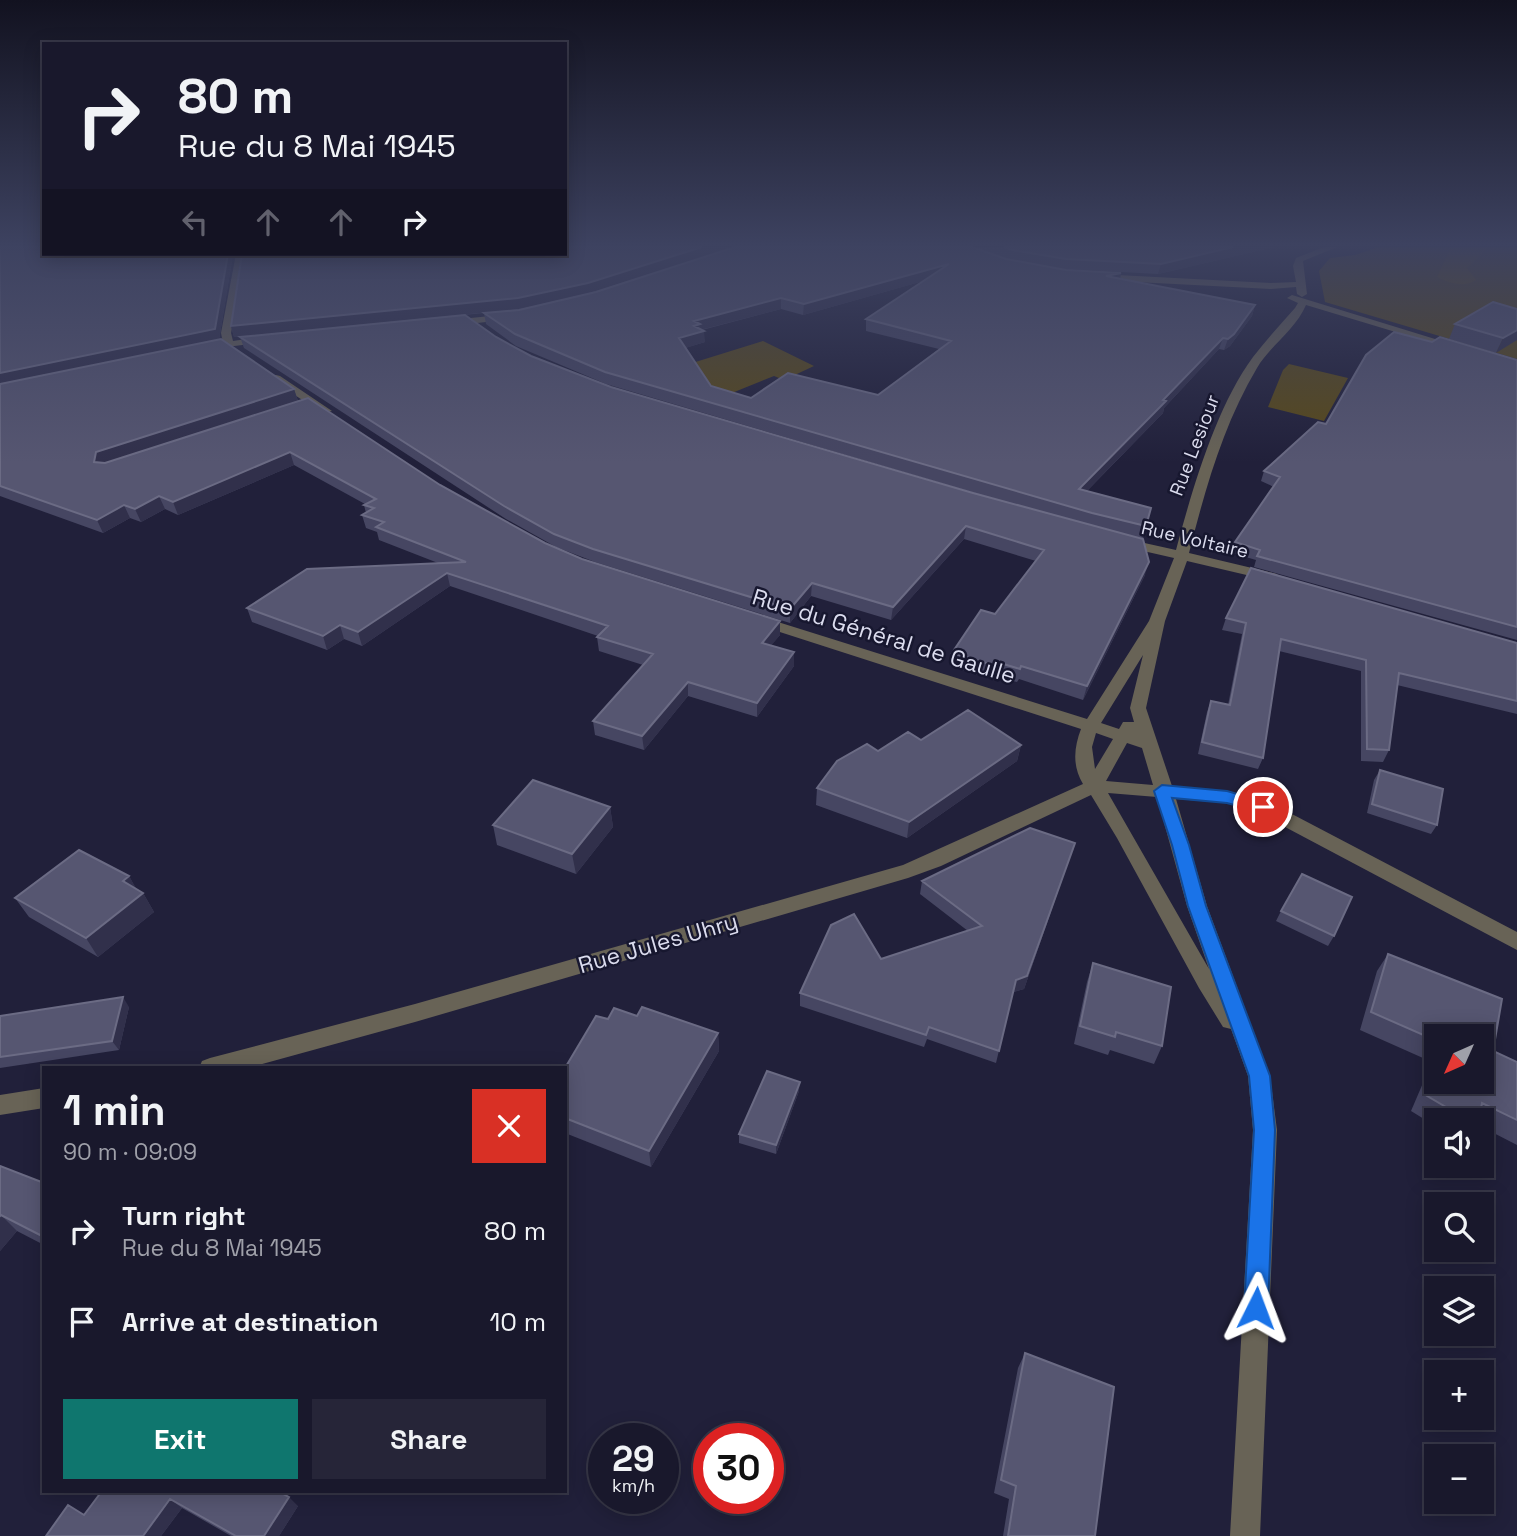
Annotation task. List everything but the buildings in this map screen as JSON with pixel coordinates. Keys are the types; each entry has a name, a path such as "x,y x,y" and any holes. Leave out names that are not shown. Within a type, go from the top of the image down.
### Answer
{"street":[{"path":"229,319 226,333 228,344 242,357"},
{"path":"433,325 477,326 506,319"},
{"name":"Rue Lesiour","path":"1249,1048 1206,982 1125,835 1094,786 1084,764 1083,747 1091,725 1157,621 1178,570 1201,481 1238,389 1250,368 1292,319"},
{"path":"1362,319 1474,352"},
{"path":"190,351 276,338"},
{"path":"265,371 306,405 335,417"},
{"name":"Rue Voltaire","path":"1108,538 1285,580"},
{"name":"Rue du Général de Gaulle","path":"748,617 1148,744"},
{"name":"Rue Lesiour","path":"1094,786 1125,736 1138,708 1157,621"},
{"path":"1138,708 1197,906 1259,1076 1265,1130 1245,1536"},
{"path":"1094,786 1227,797 1263,807 1517,942"},
{"name":"Rue Jules Uhry","path":"217,1066 415,1013 908,871 1094,786"},
{"path":"0,1105 42,1098"}],"shaded area":[{"path":"1381,319 1517,319 1517,359"},
{"path":"763,341 814,366 784,380 774,376 717,399 689,364"},
{"path":"1289,364 1348,378 1324,421 1268,407 1283,370"}],"route":[{"path":"1256,1308 1265,1130 1264,1100 1259,1076 1197,906 1181,845 1162,791 1227,797 1263,807"}]}
